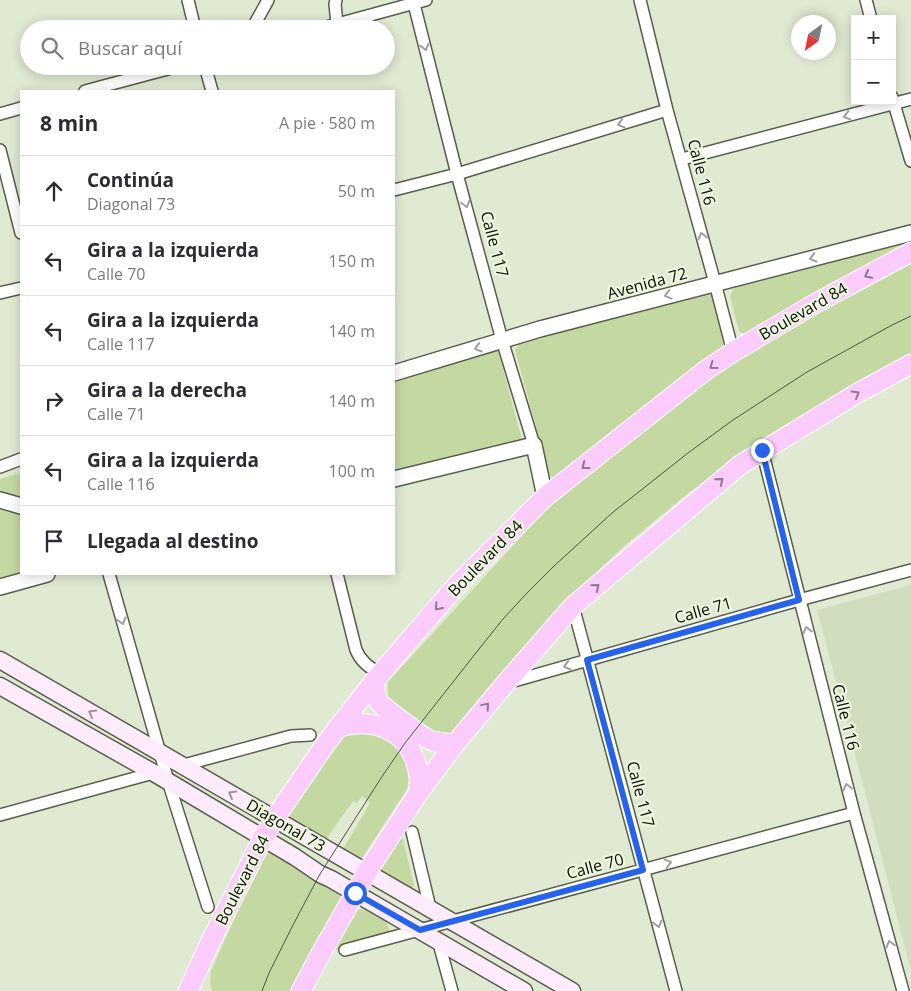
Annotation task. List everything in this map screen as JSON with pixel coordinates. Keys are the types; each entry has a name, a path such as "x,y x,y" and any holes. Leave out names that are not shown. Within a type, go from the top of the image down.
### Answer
{"highway":[{"name":"Boulevard 84","path":"188,991 263,838 275,818 337,728 377,677 456,586 545,497 706,370 816,303 911,252"},
{"path":"301,991 367,872 419,792 455,744 573,606 736,467 856,394 911,364"},
{"path":"377,677 375,692 379,702 430,740 439,743 455,744"},
{"path":"337,728 348,724 373,724 396,734 405,743 415,759 420,781 419,792"},
{"path":"199,968 204,991"}],"main road":[{"name":"Diagonal 73","path":"0,660 572,991"},
{"name":"Diagonal 73","path":"0,686 162,775 320,874 431,932 524,991"}],"street":[{"path":"188,0 193,20"},
{"path":"191,12 198,0"},
{"path":"257,20 268,0"},
{"path":"336,0 337,20"},
{"path":"352,20 426,0"},
{"name":"Calle 116","path":"640,0 667,110 682,159 733,352"},
{"path":"866,0 870,15"},
{"name":"Calle 117","path":"413,2 502,340 534,445 545,497"},
{"path":"90,90 146,75"},
{"path":"208,75 212,90"},
{"path":"896,100 911,99"},
{"path":"682,159 875,105"},
{"path":"894,105 911,160"},
{"path":"0,114 20,108"},
{"path":"395,190 457,174 667,110"},
{"path":"0,150 20,229"},
{"name":"Avenida 72","path":"395,373 502,340 911,233"},
{"path":"0,293 20,288"},
{"path":"395,479 534,445"},
{"name":"Calle 116","path":"762,450 854,813 903,991"},
{"path":"0,467 20,459"},
{"path":"0,500 20,506"},
{"name":"Calle 71","path":"505,684 911,570"},
{"path":"0,587 42,575"},
{"path":"109,575 160,752 162,775 208,907"},
{"path":"337,575 356,650 360,659 377,677"},
{"name":"Calle 117","path":"573,606 676,991"},
{"path":"0,815 162,775 183,766 291,736 310,735"},
{"name":"Calle 70","path":"345,950 431,932 452,921 854,813"},
{"path":"412,832 430,908 431,932 452,991"}],"shaded area":[{"path":"911,585 911,971 817,610"}],"green space":[{"path":"911,241 911,247 749,337 739,331 730,296 734,288"},
{"path":"911,264 911,357 738,456 682,498 622,548 567,600 453,736 438,737 388,699 388,682 545,511 631,438 724,370 784,332 846,296"},
{"path":"710,293 715,297 727,343 724,351 557,479 549,475 515,350 520,343"},
{"path":"498,351 522,440 395,472 395,382"},
{"path":"20,473 20,500 0,495 0,479"},
{"path":"0,508 20,514 20,573 0,580"},
{"path":"358,731 382,733 397,744 411,772 407,789 360,861 342,851 370,803 362,796 357,803 353,801 325,841 284,816 340,739"},
{"path":"406,824 402,836 414,885 411,890 384,879 379,868"},
{"path":"265,850 342,895 296,991 212,991 210,984 211,971"},
{"path":"366,907 385,918 390,932 343,946 333,952 355,911"}],"tram line":[{"path":"262,991 269,973 320,874 381,778 405,743 479,649 527,593 612,513 733,420 807,372 911,316"}],"route":[{"path":"355,893 420,930 643,870 587,660 799,600 762,450"}]}
